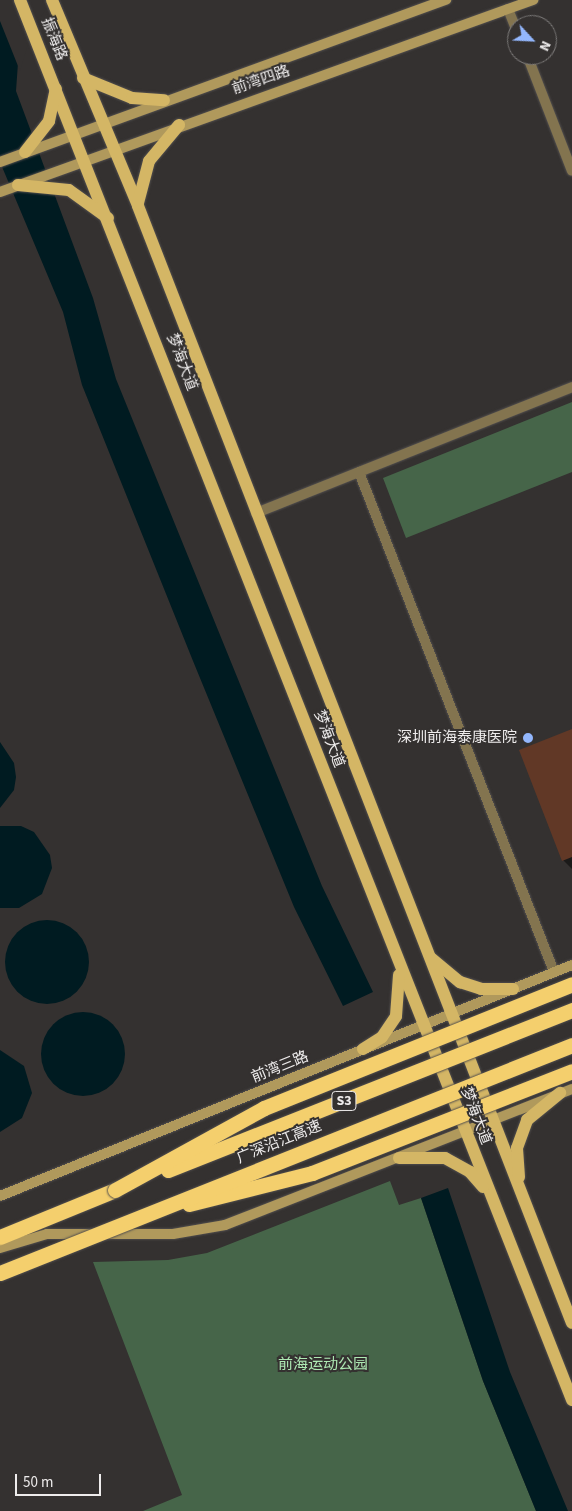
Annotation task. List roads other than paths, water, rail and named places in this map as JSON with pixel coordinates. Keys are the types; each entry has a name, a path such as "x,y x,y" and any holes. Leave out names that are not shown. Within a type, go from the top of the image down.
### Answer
{"highway":[{"path":"115,1190 264,1108 572,984"},
{"name":"广深沿江高速","path":"0,1237 572,1010"},
{"name":"广深沿江高速","path":"0,1273 572,1045"},
{"path":"137,1217 304,1176 572,1071"}],"main road":[{"name":"振海路","path":"20,0 56,90"},
{"name":"振海路","path":"52,0 83,78"},
{"name":"梦海大道","path":"83,78 138,206 425,952 572,1323"},
{"path":"83,78 126,97 164,100"},
{"name":"梦海大道","path":"56,90 86,158 464,1132 572,1400"},
{"path":"25,152 49,121 56,90"},
{"path":"138,206 148,161 179,125"},
{"path":"18,185 69,190 110,220"},
{"path":"425,952 460,982 481,989 513,989"},
{"path":"364,1049 382,1037 396,1016 401,990 396,957"},
{"path":"528,1214 517,1148 527,1120 566,1091"},
{"path":"399,1158 430,1155 460,1164 492,1199"}],"street":[{"name":"前湾四路","path":"0,162 102,122 446,0"},
{"name":"前湾四路","path":"0,192 113,148 533,0"},
{"path":"508,9 510,15"},
{"path":"530,65 572,171"},
{"path":"256,513 572,387"},
{"path":"359,472 554,972"},
{"name":"前湾三路","path":"0,1196 572,965"},
{"path":"0,1248 47,1234 197,1232 245,1219 566,1091"}],"water":[{"path":"0,0 47,2 18,63 16,91 93,298 116,379 322,886 373,992 343,1006 294,907 193,661 82,385 63,312 0,162"},
{"path":"0,742 14,763 16,777 14,790 0,808"},
{"path":"0,826 21,826 34,832 50,855 52,868 42,894 19,908 0,908"},
{"path":"47,920 63,923 77,932 86,946 89,962 86,978 77,992 63,1001 47,1004 31,1001 17,992 8,978 5,962 8,946 17,932 31,923"},
{"path":"83,1012 99,1015 113,1024 122,1038 125,1054 122,1070 113,1084 99,1093 83,1096 67,1093 53,1084 44,1070 41,1054 44,1038 53,1024 67,1015"},
{"path":"0,1050 24,1066 32,1093 22,1118 0,1132"},
{"path":"448,1188 510,1372 568,1511 536,1511 483,1381 421,1198"}],"place":[{"name":"深圳前海泰康医院","path":"528,738"}],"park label":[{"name":"前海运动公园","path":"323,1365"}]}
